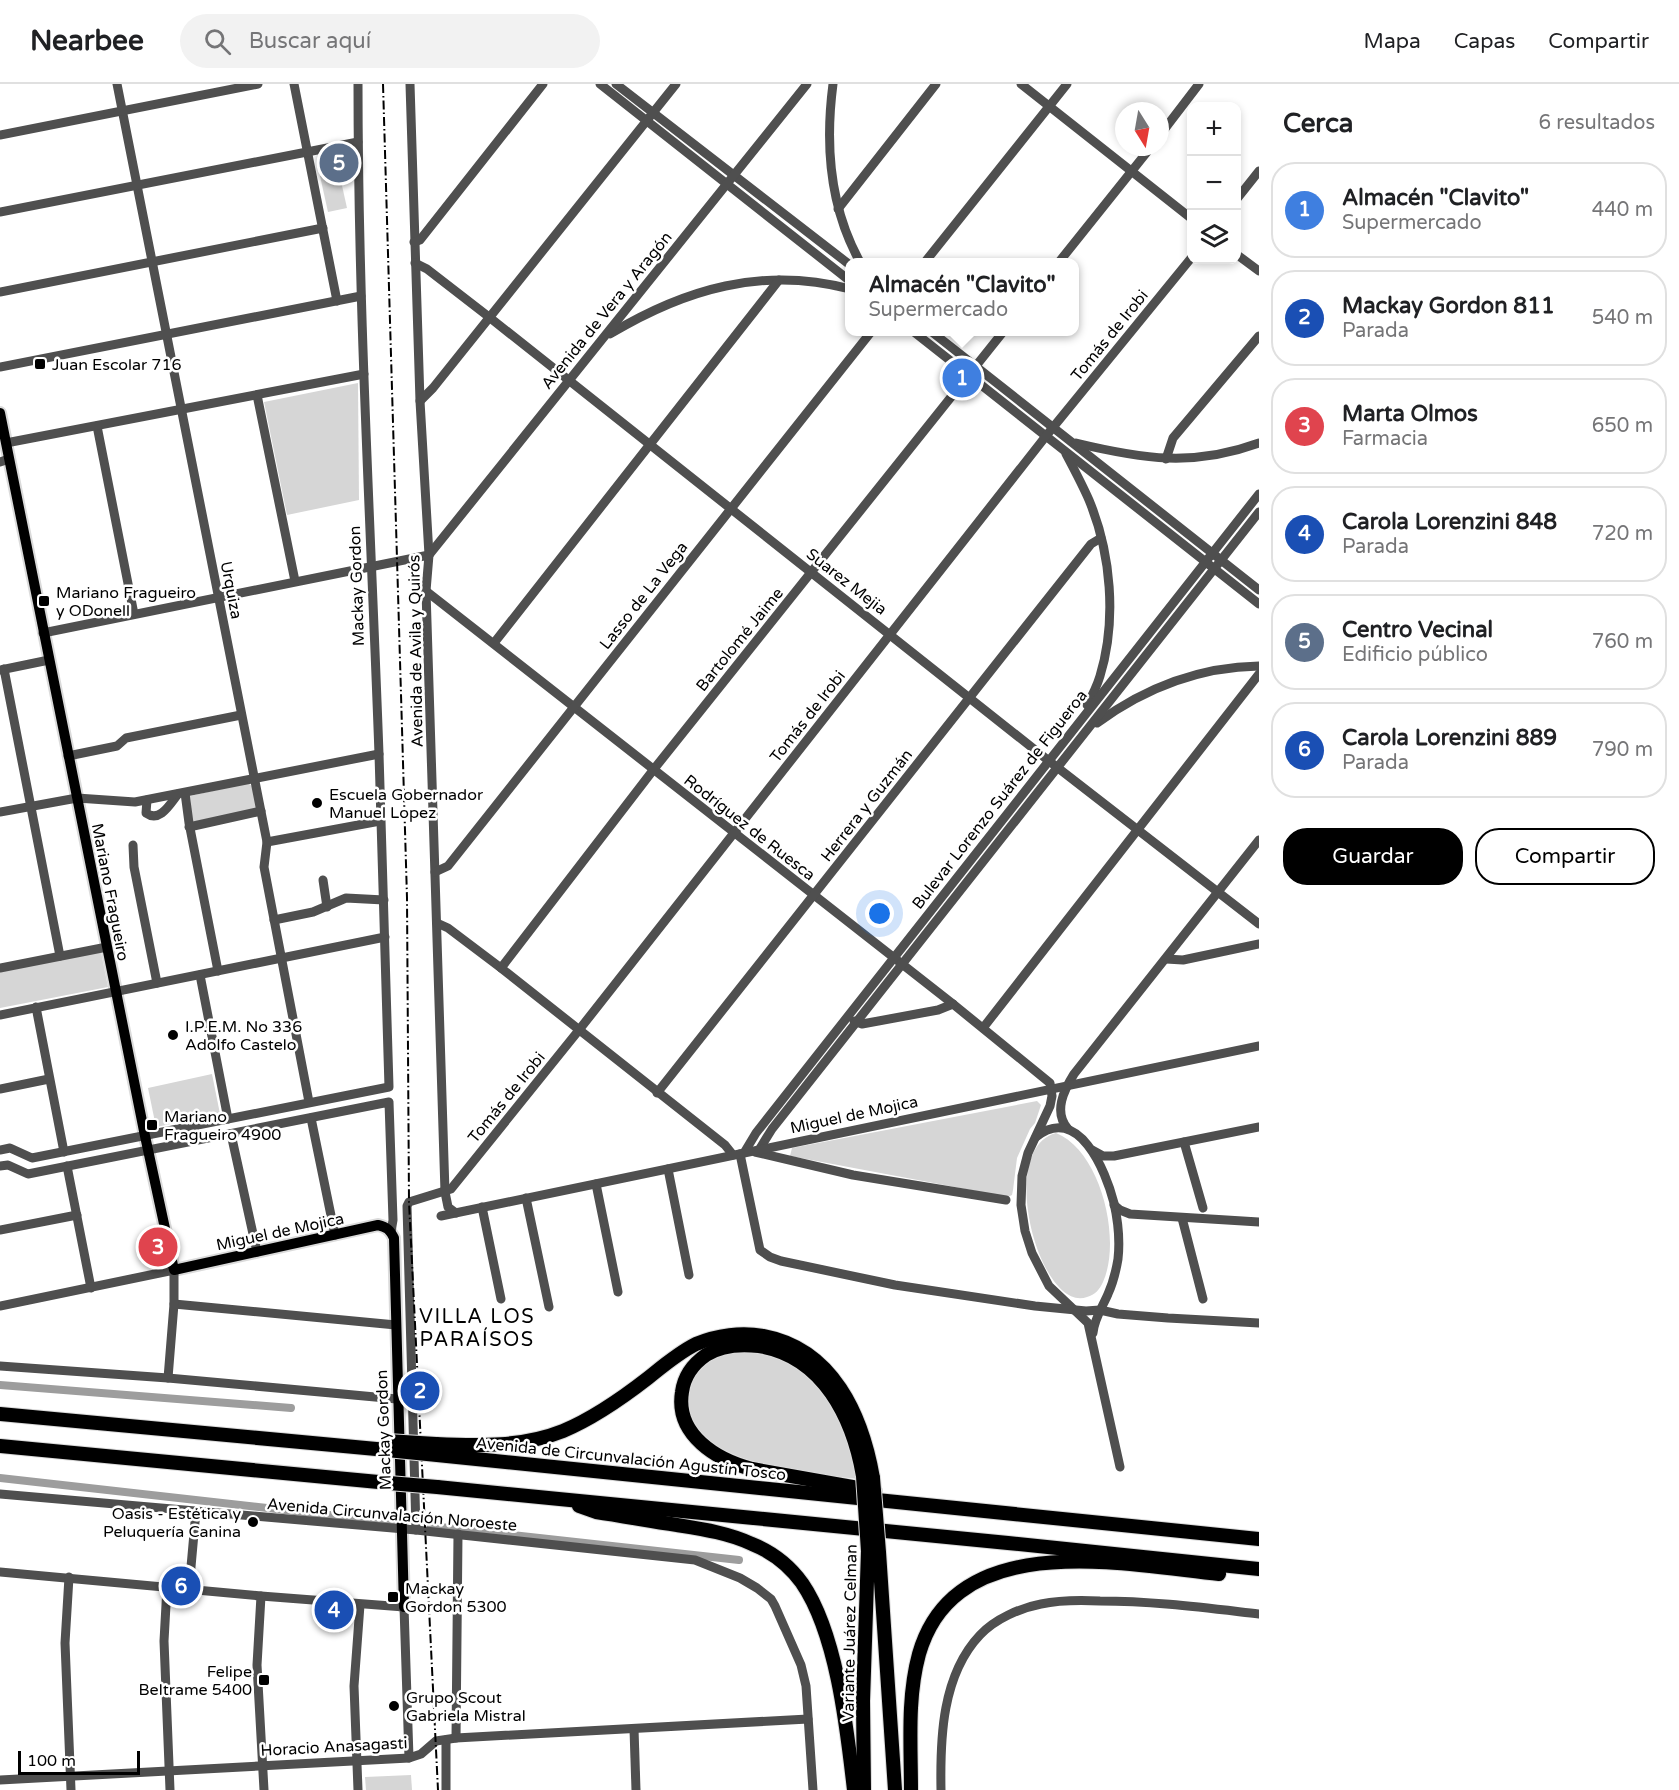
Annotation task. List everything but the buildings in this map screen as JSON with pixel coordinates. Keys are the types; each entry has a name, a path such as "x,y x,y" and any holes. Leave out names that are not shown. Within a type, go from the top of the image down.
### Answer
{"highway":[{"path":"437,1449 509,1443 549,1436 578,1425 608,1408 678,1355 698,1344 731,1335 756,1335 792,1345 811,1356 832,1377 849,1401 859,1423 868,1477"},
{"path":"868,1477 844,1414 825,1385 799,1361 774,1349 743,1345 714,1350 705,1355 690,1370 681,1397 683,1415 697,1440 723,1459 752,1469 890,1493 917,1504"},
{"name":"Avenida de Circunvalación Agustín Tosco","path":"0,1414 242,1436 437,1449 917,1504 1259,1539"},
{"path":"0,1446 554,1498 1259,1569"},
{"name":"Variante Juárez Celman","path":"868,1477 895,1790"},
{"path":"554,1498 596,1512 684,1526 738,1538 765,1550 785,1564 795,1574 808,1594 829,1644 840,1697 854,1790"},
{"name":"Variante Juárez Celman","path":"864,1790 862,1701 873,1551"},
{"path":"911,1790 911,1694 919,1655 936,1617 966,1587 999,1571 1026,1565 1057,1563 1115,1564 1231,1576 1259,1574"}],"main road":[{"name":"Mariano Fragueiro","path":"0,413 6,443 4,460 49,660 174,1270"},
{"name":"Miguel de Mojica","path":"174,1270 378,1225 392,1226"},
{"name":"Mackay Gordon","path":"392,1226 404,1607"}],"street":[{"name":"Urquiza","path":"117,84 267,842 264,867 309,1102"},
{"path":"0,135 258,84"},
{"path":"294,84 337,301"},
{"name":"Mackay Gordon","path":"309,1102 389,1087 361,296 358,84"},
{"name":"Avenida de Avila y Quirós","path":"410,84 420,401 429,555 426,591 445,1192 448,1207 456,1213"},
{"path":"414,242 420,240 543,84"},
{"path":"600,84 650,117 731,180 845,262"},
{"path":"616,84 650,117"},
{"path":"420,401 433,388 676,84"},
{"name":"Avenida de Vera y Aragón","path":"429,555 807,84"},
{"path":"833,84 830,118 831,181 838,209 858,258"},
{"path":"838,209 936,84"},
{"path":"1021,84 1187,216"},
{"path":"928,258 1067,84"},
{"path":"1169,123 1199,84"},
{"path":"0,212 358,142"},
{"path":"1062,258 1143,156"},
{"path":"1241,194 1259,171"},
{"path":"731,180 845,278"},
{"path":"0,292 323,228"},
{"path":"1241,258 1259,271"},
{"name":"Tomás de Irobi","path":"445,1192 451,1189 579,1030 890,633 1187,261"},
{"name":"Suarez Mejia","path":"415,263 427,269 489,317 1053,764 1259,924"},
{"path":"603,338 673,301 734,284 779,280 815,282 845,289"},
{"path":"494,644 779,280"},
{"path":"0,368 361,296"},
{"name":"Lasso de La Vega","path":"435,872 448,866 868,336"},
{"path":"919,336 1259,604"},
{"path":"937,336 1259,590"},
{"name":"Bartolomé Jaime","path":"501,969 654,769 1000,336"},
{"path":"1166,459 1173,438 1259,336"},
{"path":"6,443 364,374"},
{"path":"257,395 295,582"},
{"path":"97,426 134,614"},
{"path":"1073,442 1112,452 1166,459 1214,456 1259,443"},
{"path":"1064,450 1089,500 1101,538 1108,580 1107,639 1100,679 1080,721"},
{"name":"Bulevar Lorenzo Suárez de Figueroa","path":"746,1153 772,1129 857,1023 1053,764 1080,721 1259,494"},
{"name":"Bulevar Lorenzo Suárez de Figueroa","path":"746,1153 756,1133 893,958 1053,764 1088,730 1259,512"},
{"name":"Herrera y Guzmán","path":"657,1093 1091,544 1101,538"},
{"path":"43,633 429,555"},
{"name":"Rodríguez de Ruesca","path":"426,591 953,1004 1046,1078 1052,1089"},
{"path":"49,660 2,669 32,806 60,956"},
{"path":"1088,730 1129,702 1168,683 1223,668 1259,666"},
{"path":"983,1028 1259,674"},
{"path":"68,756 117,747 126,738 241,715"},
{"path":"0,812 77,798 135,802 379,754"},
{"path":"147,800 146,813 156,816 161,815 182,794"},
{"path":"182,794 218,971"},
{"path":"189,827 261,811"},
{"path":"267,842 380,821"},
{"path":"1118,1229 1106,1177 1091,1150 1062,1121 1060,1109 1068,1085 1079,1067 1259,840"},
{"path":"133,845 134,867 157,983"},
{"path":"323,880 327,907"},
{"path":"274,920 327,907 346,898 384,900"},
{"path":"436,923 448,928 725,1145 746,1153 853,1175 1006,1200 1016,1205 1022,1216"},
{"path":"0,1015 384,937"},
{"path":"1166,959 1183,960 1259,944"},
{"path":"0,968 106,947"},
{"path":"200,975 228,1119"},
{"path":"847,1016 857,1023 938,1010 953,1004"},
{"path":"36,1007 64,1152"},
{"name":"Miguel de Mojica","path":"441,1216 1259,1046"},
{"path":"0,1089 49,1079"},
{"path":"1052,1089 1050,1106 1028,1153 1021,1187 1022,1216 1030,1247 1049,1286 1088,1323 1120,1467"},
{"path":"0,1150 10,1148 32,1158 309,1102"},
{"name":"Mackay Gordon","path":"311,1118 389,1102 392,1226"},
{"path":"0,1166 8,1165 28,1174 311,1118 335,1235"},
{"path":"1091,1150 1103,1156 1114,1156 1259,1126"},
{"path":"1035,1138 1051,1128 1068,1129"},
{"path":"231,1134 256,1252"},
{"path":"1184,1142 1203,1208"},
{"path":"746,1153 760,1250 781,1261 895,1285 1035,1306 1259,1323"},
{"path":"1106,1177 1106,1163 1114,1156"},
{"path":"67,1166 91,1288"},
{"path":"668,1169 689,1275"},
{"path":"596,1184 618,1292"},
{"path":"1006,1200 1013,1198 1021,1187"},
{"path":"416,1530 406,1206 409,1202 445,1192"},
{"path":"526,1198 549,1307"},
{"path":"1114,1205 1130,1214 1259,1222"},
{"path":"482,1207 501,1299"},
{"path":"1093,1338 1093,1328 1108,1295 1116,1267 1120,1221 1130,1214"},
{"path":"0,1230 77,1215"},
{"path":"1182,1218 1203,1299"},
{"path":"392,1226 407,1220"},
{"path":"0,1306 174,1270"},
{"name":"Mariano Fragueiro","path":"168,1378 174,1304 174,1270"},
{"path":"1035,1306 1045,1302 1048,1298 1049,1286"},
{"path":"1108,1295 1110,1307 1118,1314"},
{"path":"174,1304 396,1324"},
{"path":"0,1366 168,1378 397,1400"},
{"name":"Avenida Circunvalación Noroeste","path":"0,1494 416,1530 695,1560 740,1578 771,1599 801,1665 808,1695 808,1719"},
{"path":"189,1589 196,1511"},
{"path":"446,1790 451,1739 458,1534"},
{"path":"0,1572 360,1605 404,1607"},
{"path":"69,1578 65,1643 71,1790"},
{"path":"167,1587 164,1641 170,1790"},
{"path":"261,1596 257,1665 264,1790"},
{"path":"941,1790 945,1710 954,1676 967,1652 981,1634 997,1621 1040,1604 1073,1600 1135,1600 1259,1614"},
{"path":"358,1790 354,1686 360,1605"},
{"name":"Mackay Gordon","path":"404,1607 409,1758"},
{"path":"808,1719 813,1790"},
{"name":"Horacio Anasagasti","path":"0,1780 357,1762 409,1758 421,1754 436,1741 451,1739 808,1719"},
{"path":"634,1729 636,1790"}],"shaded area":[{"path":"339,172 347,208 328,212 320,176"},
{"path":"358,383 359,500 287,515 264,402"},
{"path":"248,783 253,787 257,809 192,822 190,796"},
{"path":"101,952 108,987 0,1008 0,972"},
{"path":"212,1074 220,1114 156,1127 148,1088"},
{"path":"1037,1101 1041,1105 1035,1123 1017,1158 1012,1195 1008,1197 790,1156 792,1148"},
{"path":"1056,1133 1072,1143 1085,1158 1096,1177 1104,1199 1110,1244 1108,1264 1100,1287 1087,1297 1070,1295 1054,1281 1040,1257 1031,1227 1027,1196 1028,1168 1038,1145"},
{"path":"734,1351 759,1351 783,1359 801,1369 816,1383 828,1399 847,1438 858,1479 779,1468 750,1460 723,1450 702,1435 689,1415 688,1390 691,1381 694,1374 705,1363"},
{"path":"411,1775 412,1790 366,1790 365,1777"}],"waterway":[{"path":"0,1385 291,1408"},
{"path":"0,1478 392,1522"},
{"path":"431,1526 739,1560"}],"railway":[{"path":"383,84 407,898 409,1202 438,1790"}],"place":[{"name":"Centro Vecinal","path":"339,163"},
{"name":"Juan Escolar 716","path":"40,364"},
{"name":"Almacén \"Clavito\"","path":"962,378"},
{"name":"Mariano Fragueiro y ODonell","path":"44,601"},
{"name":"Escuela Gobernador Manuel Lopez","path":"317,803"},
{"name":"I.P.E.M. No 336 Adolfo Castelo","path":"173,1035"},
{"name":"Mariano Fragueiro 4900","path":"152,1125"},
{"name":"Marta Olmos","path":"158,1247"},
{"name":"Mackay Gordon 811","path":"420,1391"},
{"name":"Oasis - Estética y Peluquería Canina","path":"253,1522"},
{"name":"Carola Lorenzini 889","path":"181,1586"},
{"name":"Mackay Gordon 5300","path":"393,1597"},
{"name":"Carola Lorenzini 848","path":"334,1610"},
{"name":"Felipe Beltrame 5400","path":"264,1680"},
{"name":"Grupo Scout Gabriela Mistral","path":"394,1706"}],"district":[{"name":"VILLA LOS PARAÍSOS","path":"477,1328"}]}
